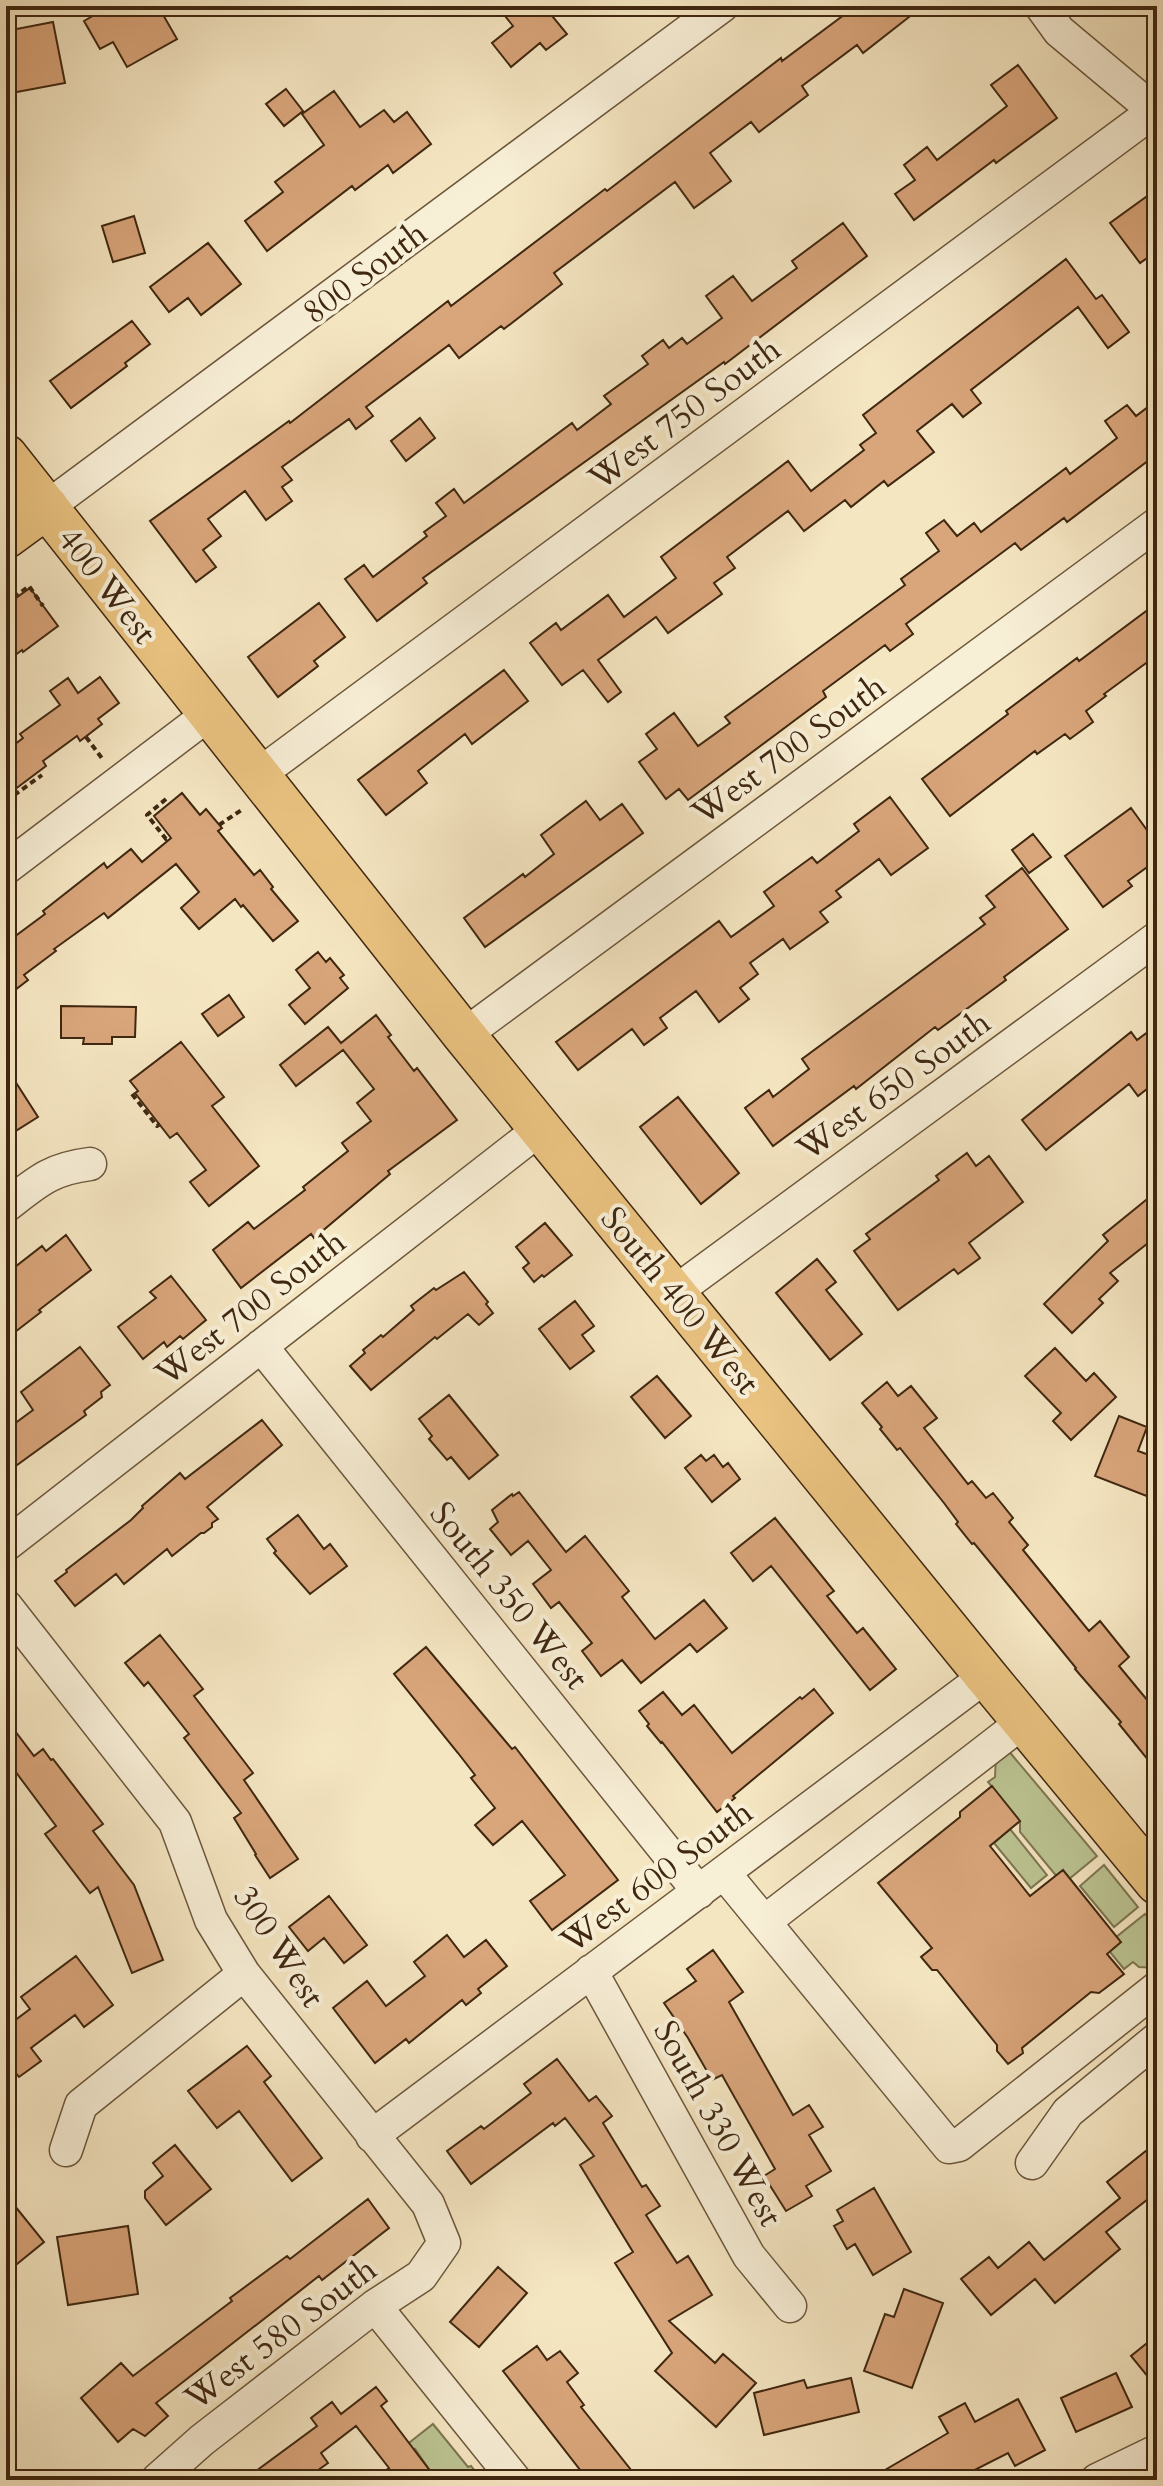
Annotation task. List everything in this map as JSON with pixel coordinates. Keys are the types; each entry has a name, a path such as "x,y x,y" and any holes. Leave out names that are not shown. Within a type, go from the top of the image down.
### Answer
{"main road":[{"name":"400 West","path":"6,456 209,714"},
{"name":"800 South","path":"6,537 47,507"},
{"name":"South 400 West","path":"209,714 251,792 464,1035 1157,1883"}],"street":[{"name":"800 South","path":"47,507 722,6"},
{"path":"1041,6 1059,31 1156,112"},
{"name":"West 750 South","path":"251,792 1156,112"},
{"name":"West 700 South","path":"464,1035 1157,524"},
{"path":"6,868 209,714"},
{"name":"West 650 South","path":"675,1292 1157,938"},
{"name":"West 700 South","path":"6,1545 540,1129"},
{"path":"6,1206 52,1172 90,1164"},
{"name":"South 350 West","path":"261,1346 712,1883 764,1922 949,2147 959,2145 1157,1988"},
{"name":"300 West","path":"6,1606 175,1822 211,1920 244,1974 428,2204 444,2243"},
{"name":"West 600 South","path":"372,2136 986,1676"},
{"path":"764,1922 1023,1722"},
{"name":"South 330 West","path":"591,1971 749,2256 790,2306"},
{"path":"66,2150 81,2105 244,1974"},
{"path":"1032,2163 1068,2112 1157,2039"},
{"name":"West 580 South","path":"157,2480 202,2440 375,2306 421,2276 444,2243"},
{"path":"375,2306 515,2480"},
{"path":"1097,2480 1157,2451"}],"path":[{"path":"6,604 29,586 43,606"},
{"path":"86,737 105,763"},
{"path":"6,801 42,775"},
{"path":"219,825 251,792"},
{"path":"166,799 147,815 166,839 169,836"},
{"path":"132,1094 157,1126 160,1124"}],"green space":[{"path":"1007,1749 1097,1856 1063,1884 1020,1832 1020,1821 988,1782 995,1777 996,1757"},
{"path":"1010,1829 1047,1875 1031,1888 994,1843"},
{"path":"1104,1865 1138,1907 1114,1927 1080,1886"},
{"path":"1145,1914 1157,1929 1157,1968 1139,1967 1133,1962 1124,1969 1105,1946"},
{"path":"433,2424 482,2480 437,2480 436,2471 431,2472 415,2449 409,2453 405,2446"}],"building":[{"path":"110,6 128,6 134,15 150,6 158,6 177,39 127,67 113,42 100,49 84,21"},
{"path":"497,6 544,6 567,34 546,50 540,43 511,67 492,43 513,26"},
{"path":"856,6 923,6 863,53 857,45 802,86 808,95 759,132 751,122 710,153 731,181 694,208 675,182 554,273 562,284 504,329 501,326 459,358 449,345 366,407 373,416 356,429 349,419 282,467 292,480 282,487 292,501 266,520 245,491 208,519 221,536 203,550 216,567 196,582 150,521 290,423 448,301 451,306 781,58 782,61"},
{"path":"53,22 65,83 6,94 6,31"},
{"path":"1018,65 1057,118 914,220 895,194 915,180 904,165 927,147 937,160 1007,106 991,85"},
{"path":"286,89 303,111 284,126 266,104"},
{"path":"334,91 360,127 384,110 394,122 407,112 431,144 393,173 388,165 355,190 352,186 267,251 245,221 283,192 275,182 324,145 302,114"},
{"path":"1157,189 1157,251 1140,263 1110,223"},
{"path":"134,216 145,253 113,262 102,226"},
{"path":"843,223 867,256 725,364 423,578 427,583 377,621 345,579 364,565 373,577 427,536 424,532 446,516 436,503 454,489 464,503 572,423 577,430 611,404 604,396 648,364 642,356 663,340 669,348 682,338 687,344 722,318 706,296 733,276 752,301 797,268 792,261"},
{"path":"208,243 241,284 201,315 188,298 169,312 150,287"},
{"path":"1066,259 1096,299 1102,295 1129,332 1108,348 1078,307 971,390 981,403 963,417 952,404 917,431 934,452 888,486 884,481 851,507 845,500 804,531 788,511 727,557 735,568 714,583 722,594 668,633 656,617 598,660 621,692 608,702 583,670 562,685 530,643 556,623 561,630 608,595 624,617 676,578 661,557 788,461 811,491 864,450 860,445 876,433 863,415"},
{"path":"132,321 150,344 125,363 127,366 71,408 50,381"},
{"path":"1157,400 1157,454 1067,522 1064,518 1021,550 1015,543 906,624 913,634 890,651 885,645 823,691 826,697 688,800 679,789 666,799 639,762 657,749 646,734 674,713 698,746 730,723 725,717 905,585 901,579 939,551 926,533 944,520 957,536 974,523 981,532 1066,468 1070,474 1117,438 1105,421 1127,405 1136,416"},
{"path":"420,418 435,438 406,461 391,441"},
{"path":"30,588 58,626 6,662 6,605"},
{"path":"319,603 345,637 314,661 318,666 278,697 248,657"},
{"path":"1157,603 1157,655 1086,711 1093,722 1070,739 1065,734 1037,754 1035,751 950,816 922,779 1008,714 1006,711"},
{"path":"504,670 528,701 472,744 465,734 418,771 427,783 386,815 358,780"},
{"path":"100,677 119,703 98,719 102,724 80,741 77,736 43,761 46,766 6,796 6,751 23,738 20,734 60,705 50,691 68,678 78,693"},
{"path":"182,793 200,815 206,809 222,828 218,831 254,875 260,870 273,887 271,889 298,921 273,941 235,899 199,929 181,908 199,892 176,864 108,918 104,913 54,949 56,951 24,975 28,980 6,997 6,943 104,863 107,868 131,849 142,862 171,838 154,816"},
{"path":"890,797 928,848 891,875 879,859 836,891 841,897 820,912 828,922 790,949 783,939 750,963 758,974 740,988 749,999 719,1022 696,991 660,1018 667,1028 644,1045 632,1029 578,1070 556,1042 719,921 731,937 774,906 764,892 812,857 817,863 859,831 854,824"},
{"path":"586,801 600,820 622,804 643,833 485,947 464,918 554,854 541,835"},
{"path":"1131,808 1157,844 1157,860 1128,881 1132,886 1103,907 1065,856"},
{"path":"1033,834 1051,857 1029,873 1012,850"},
{"path":"1022,868 1068,929 1004,977 1006,980 938,1030 935,1027 856,1089 854,1086 773,1146 745,1108 769,1090 773,1097 809,1069 802,1059 985,924 980,918 995,907 986,896"},
{"path":"318,952 326,962 330,958 344,975 340,978 348,988 305,1024 289,1005 310,988 296,970"},
{"path":"229,995 244,1017 218,1036 202,1014"},
{"path":"61,1006 136,1007 135,1037 112,1037 112,1044 83,1044 84,1038 61,1038"},
{"path":"376,1015 391,1035 388,1037 414,1071 417,1068 457,1120 388,1171 390,1174 314,1238 311,1234 241,1288 213,1250 248,1222 254,1229 305,1190 303,1187 348,1151 342,1143 371,1121 357,1103 374,1089 343,1050 296,1086 280,1065 328,1027 341,1043"},
{"path":"1157,1025 1157,1081 1138,1096 1129,1084 1046,1150 1022,1120 1131,1032 1137,1040"},
{"path":"181,1042 224,1097 212,1106 259,1166 209,1206 190,1182 206,1170 177,1133 170,1138 135,1093 138,1091 130,1081"},
{"path":"6,1067 38,1117 14,1132 6,1119"},
{"path":"678,1097 739,1173 701,1204 640,1127"},
{"path":"967,1153 976,1166 989,1156 1023,1202 969,1243 980,1258 958,1274 954,1269 898,1310 854,1251 870,1239 866,1234 939,1180 936,1176"},
{"path":"1157,1191 1157,1236 1110,1273 1118,1281 1099,1299 1103,1303 1072,1333 1044,1304 1108,1241 1103,1235"},
{"path":"545,1223 572,1255 534,1282 523,1268 529,1263 516,1247"},
{"path":"66,1235 91,1270 6,1339 6,1274 42,1246 46,1251"},
{"path":"817,1259 836,1282 826,1290 862,1334 830,1360 776,1293"},
{"path":"464,1272 493,1313 479,1325 468,1314 371,1390 350,1366 365,1353 363,1350 414,1310 411,1306 434,1288 436,1290"},
{"path":"171,1276 206,1320 183,1339 180,1336 167,1347 164,1342 143,1359 118,1327 156,1298 150,1292"},
{"path":"575,1301 594,1326 582,1335 594,1351 570,1369 539,1329"},
{"path":"80,1347 110,1385 101,1392 102,1397 84,1411 86,1415 6,1473 6,1430 33,1410 21,1392"},
{"path":"1055,1348 1086,1381 1094,1373 1116,1397 1071,1440 1053,1421 1061,1413 1025,1376"},
{"path":"657,1376 691,1416 665,1438 631,1397"},
{"path":"887,1382 898,1396 911,1386 937,1418 924,1428 968,1484 972,1481 986,1498 993,1493 1013,1518 1009,1522 1028,1545 1023,1550 1089,1631 1100,1621 1129,1657 1119,1666 1148,1701 1157,1694 1157,1771 1119,1724 1121,1722 956,1524 958,1522 944,1503 900,1448 897,1450 880,1429 882,1427 862,1403"},
{"path":"449,1395 498,1455 469,1479 451,1457 447,1460 429,1439 432,1436 419,1419"},
{"path":"1119,1416 1147,1427 1138,1451 1157,1458 1157,1500 1095,1476"},
{"path":"262,1420 282,1445 207,1507 218,1519 212,1527 172,1556 167,1549 124,1584 116,1574 75,1606 55,1581 66,1570 131,1520 142,1506 180,1473 185,1479"},
{"path":"701,1455 706,1461 714,1455 723,1467 728,1463 740,1479 712,1502 685,1468"},
{"path":"519,1492 566,1552 585,1536 629,1591 622,1597 655,1639 704,1600 727,1628 697,1652 690,1644 641,1683 622,1660 601,1676 582,1651 592,1643 559,1602 551,1608 533,1584 551,1570 528,1541 511,1555 490,1529 498,1522 492,1510"},
{"path":"298,1515 324,1549 330,1544 347,1566 310,1594 274,1553 276,1551 267,1539"},
{"path":"775,1518 834,1591 827,1596 857,1633 863,1628 896,1669 870,1690 771,1566 753,1581 731,1553"},
{"path":"160,1635 203,1689 194,1696 253,1773 244,1780 298,1859 270,1878 234,1818 241,1813 184,1738 189,1734 148,1682 144,1686 125,1663"},
{"path":"426,1647 512,1749 515,1747 618,1880 552,1930 530,1901 565,1875 522,1821 493,1845 475,1825 495,1808 471,1778 475,1775 394,1674"},
{"path":"814,1689 833,1713 717,1812 647,1726 649,1724 639,1711 663,1692 682,1715 694,1705 732,1753"},
{"path":"6,1719 34,1756 43,1749 53,1759 103,1824 93,1831 134,1885 163,1960 132,1973 98,1887 90,1893 45,1834 56,1826 15,1771 6,1779"},
{"path":"992,1786 1020,1821 990,1846 1030,1896 1063,1870 1121,1942 1107,1954 1124,1974 1099,1993 1091,1992 1022,2048 1023,2053 1008,2064 997,2051 997,2045 937,1970 932,1970 921,1957 932,1948 878,1883 960,1817 960,1812"},
{"path":"329,1896 367,1945 344,1963 324,1938 308,1951 289,1927"},
{"path":"447,1935 464,1957 486,1940 507,1966 478,1989 481,1993 466,2005 462,2000 409,2043 406,2039 375,2063 333,2008 367,1981 386,2006 425,1976 414,1962"},
{"path":"713,1950 743,1992 729,2002 793,2115 809,2105 823,2127 809,2135 831,2171 806,2186 812,2196 786,2211 764,2176 775,2169 722,2075 712,2080 664,2003 696,1981 687,1969"},
{"path":"76,1956 113,2005 84,2027 75,2015 31,2048 41,2061 19,2077 15,2072 6,2079 6,2027 30,2009 21,1997"},
{"path":"247,2046 271,2076 264,2082 322,2158 292,2181 239,2111 217,2128 188,2091"},
{"path":"557,2059 589,2101 596,2096 612,2116 603,2123 642,2187 646,2185 660,2206 646,2215 677,2263 688,2256 712,2295 669,2321 715,2363 723,2354 756,2383 716,2427 655,2371 672,2353 615,2263 633,2252 580,2165 594,2156 565,2118 555,2126 553,2123 471,2184 447,2151 481,2126 484,2129 531,2093 524,2084"},
{"path":"1157,2142 1157,2192 1106,2232 1120,2249 1055,2303 1035,2279 991,2315 961,2279 989,2257 998,2268 1029,2242 1044,2260 1120,2198 1107,2182"},
{"path":"175,2145 211,2189 166,2225 145,2198 145,2191 163,2176 153,2163"},
{"path":"874,2188 911,2252 873,2275 855,2244 847,2249 834,2226 843,2221 837,2210"},
{"path":"6,2195 44,2242 6,2273"},
{"path":"368,2199 389,2228 322,2280 319,2276 156,2403 168,2416 145,2436 133,2429 118,2442 81,2398 121,2363 133,2376 232,2301 230,2298 287,2256 290,2259"},
{"path":"128,2226 138,2294 68,2305 57,2237"},
{"path":"498,2267 527,2293 479,2347 450,2322"},
{"path":"904,2289 943,2303 912,2388 864,2371 885,2314 894,2317"},
{"path":"1157,2335 1157,2388 1131,2356"},
{"path":"537,2346 547,2360 560,2351 578,2373 567,2382 584,2405 581,2407 639,2480 588,2480 503,2371"},
{"path":"1116,2373 1132,2407 1076,2432 1061,2398"},
{"path":"851,2378 859,2412 764,2435 754,2393 804,2380 807,2388"},
{"path":"376,2387 387,2401 381,2406 437,2480 373,2480 389,2468 356,2426 321,2453 328,2463 304,2480 244,2480 317,2426 311,2418 332,2402 341,2414"},
{"path":"1018,2399 1045,2450 1015,2466 1008,2453 955,2480 868,2480 948,2433 939,2417 965,2403 975,2422"}]}
